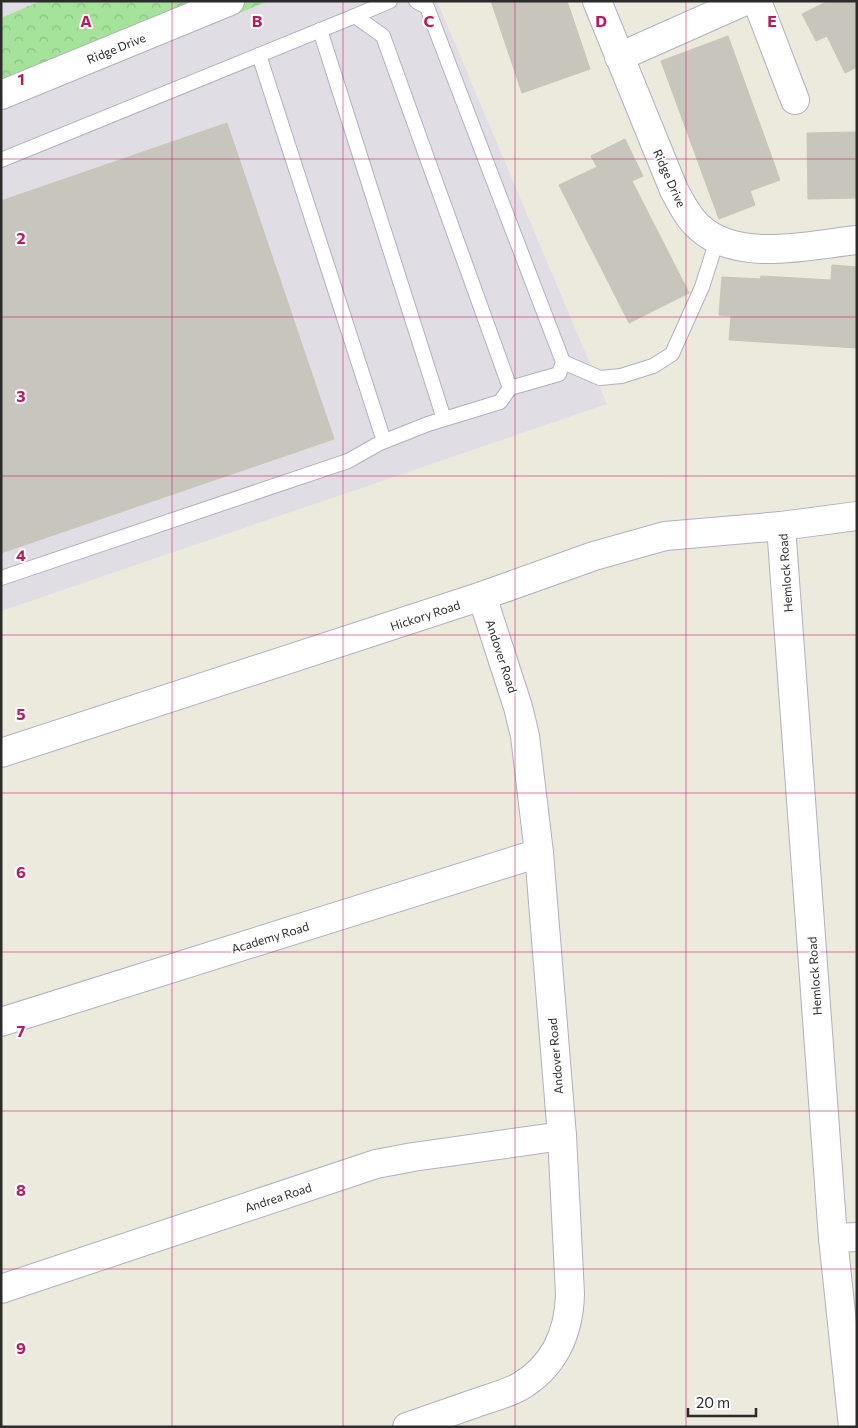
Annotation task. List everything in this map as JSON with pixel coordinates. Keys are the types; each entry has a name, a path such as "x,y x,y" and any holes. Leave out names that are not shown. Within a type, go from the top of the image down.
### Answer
{"street":[{"name":"Ridge Drive","path":"1,95 230,1"},
{"name":"Ridge Drive","path":"597,1 674,190 686,211 699,228 717,240 735,247 763,250 857,240"},
{"path":"620,57 745,1"},
{"path":"757,1 795,100"},
{"name":"Hickory Road","path":"1,753 482,596 594,556 665,536 782,526 857,516"},
{"name":"Hemlock Road","path":"782,526 845,1237 852,1427"},
{"name":"Andover Road","path":"407,1427 519,1387 544,1366 556,1351 565,1333 569,1314 570,1294 562,1136 539,853 525,736 518,706 482,596"},
{"name":"Academy Road","path":"1,1022 539,853"},
{"name":"Andrea Road","path":"1,1289 376,1164 562,1136"}],"lane":[{"path":"1,160 390,1"},
{"path":"416,1 427,8 561,368"},
{"path":"355,16 383,36 510,388"},
{"path":"320,30 444,419"},
{"path":"259,55 384,441"},
{"path":"1,578 348,461 384,441 444,419 500,402 510,388 561,368 600,378 621,376 653,366 672,354 702,287 717,240"}],"shaded area":[{"path":"1,1 40,1 1,18"},
{"path":"269,1 437,1 607,404 1,611 1,110"}],"green space":[{"path":"40,1 269,1 1,110 1,18"}],"building":[{"path":"491,1 567,1 590,69 522,93"},
{"path":"828,1 857,1 857,67 845,73 827,36 816,41 802,14"},
{"path":"728,36 780,180 750,191 755,205 719,219 661,61"},
{"path":"227,123 334,439 1,553 1,201"},
{"path":"857,132 857,198 808,199 807,133"},
{"path":"625,139 643,176 632,181 689,293 629,323 559,185 597,167 591,156"},
{"path":"832,265 857,267 857,348 729,340 731,316 719,315 722,277 760,279 761,276 831,280"}]}
